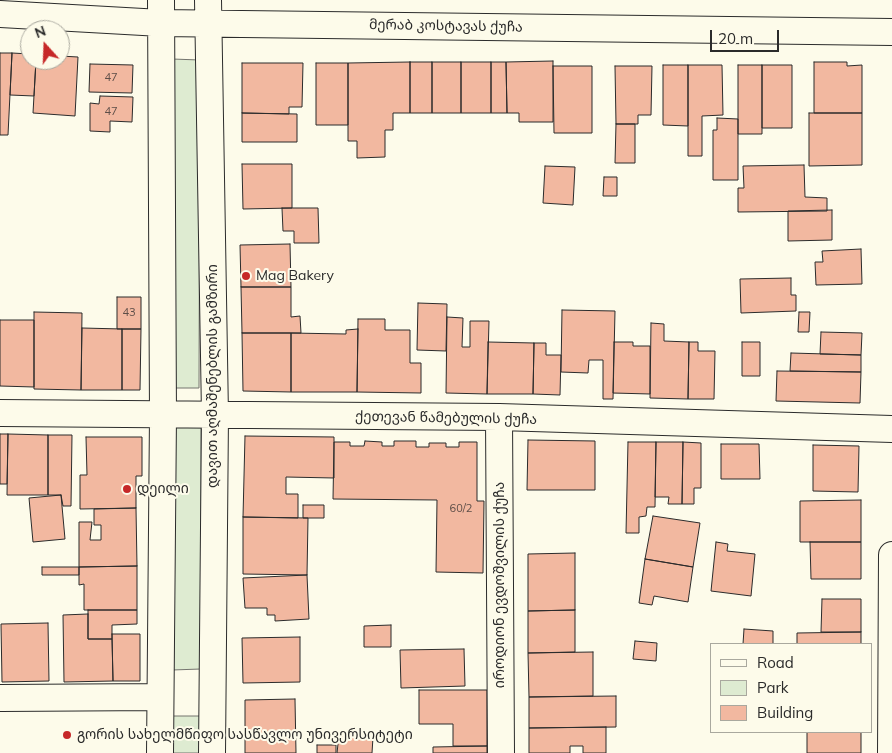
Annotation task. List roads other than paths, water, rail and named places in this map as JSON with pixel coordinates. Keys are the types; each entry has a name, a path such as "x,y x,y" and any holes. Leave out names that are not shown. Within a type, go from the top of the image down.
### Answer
{"street":[{"name":"მერაბ კოსტავას ქუჩა","path":"0,14 208,11 892,32"},
{"name":"დავით აღმაშენებლის გამზირი","path":"208,11 215,416 212,753"},
{"path":"160,753 163,415 161,12"},
{"name":"ქეთევან წამებულის ქუჩა","path":"0,413 499,417 892,429"},
{"name":"იროდიონ ევდოშვილის ქუჩა","path":"499,417 501,753"},
{"path":"892,555 892,753"},
{"path":"0,698 160,697"}],"place":[{"name":"Mag Bakery","path":"246,276"},
{"name":"დეილი","path":"127,489"},
{"name":"გორის სახელმწიფო სასწავლო უნივერსიტეტი","path":"67,735"}]}
